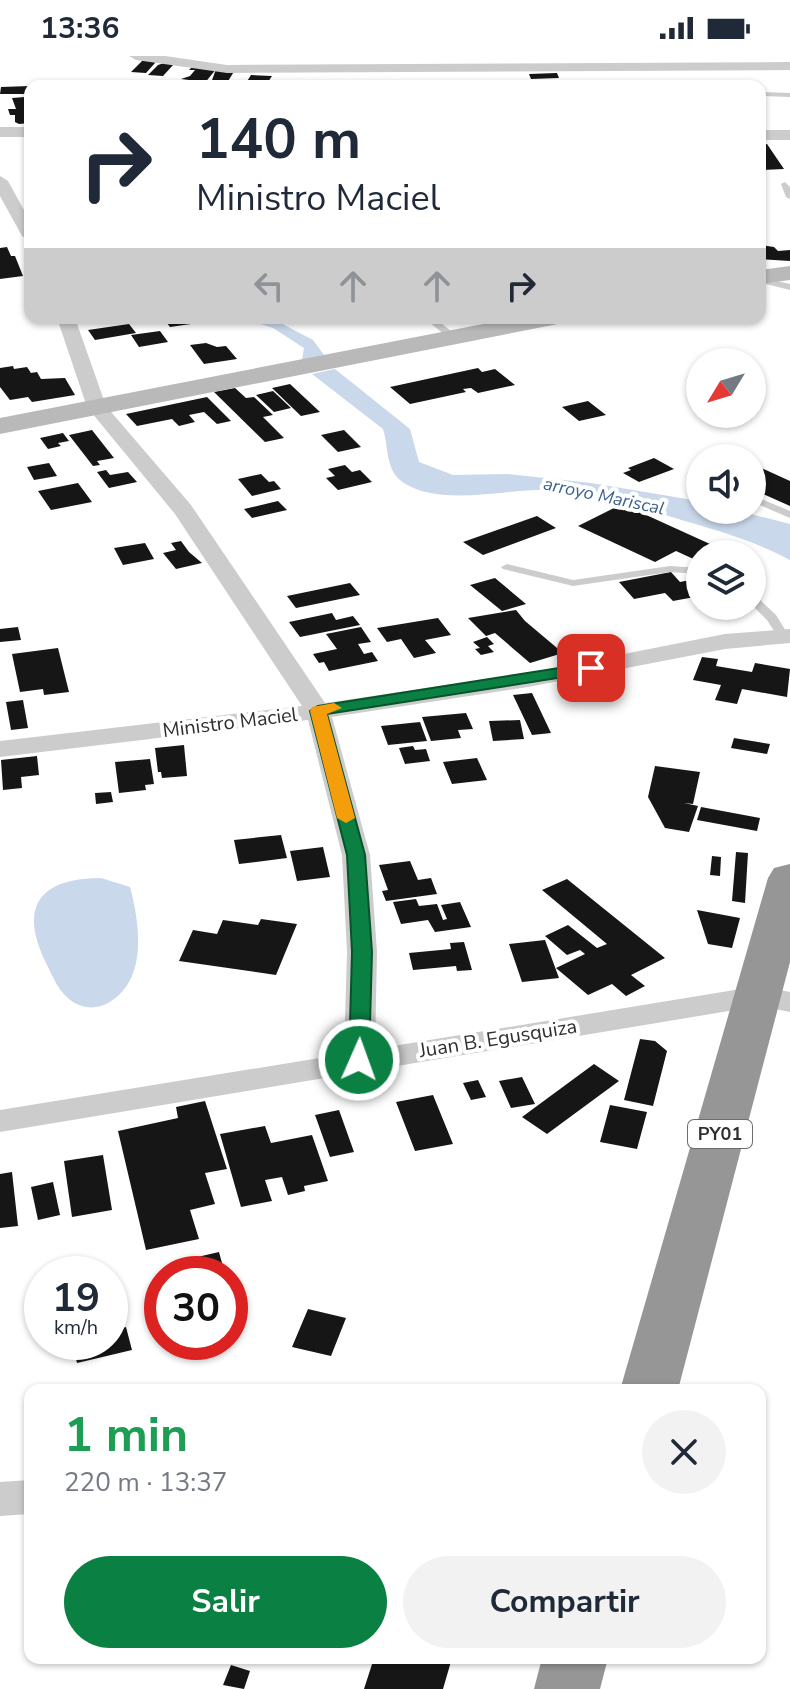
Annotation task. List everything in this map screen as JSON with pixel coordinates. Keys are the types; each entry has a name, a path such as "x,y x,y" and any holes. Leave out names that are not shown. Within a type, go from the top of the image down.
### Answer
{"highway":[{"name":"PY01","path":"651,1384 774,999 790,878"},
{"path":"567,1689 573,1664"}],"main road":[{"path":"766,279 790,276"},
{"path":"0,426 521,324"}],"street":[{"path":"136,56 227,69 790,66"},
{"path":"566,65 572,80"},
{"path":"296,80 297,69"},
{"path":"0,132 24,132"},
{"path":"766,135 790,135"},
{"path":"0,181 24,225"},
{"path":"68,324 97,407 183,510 318,711 356,855 362,952 359,1060"},
{"name":"Ministro Maciel","path":"0,749 318,711 530,680 713,645 786,636"},
{"name":"Juan B. Egusquiza","path":"0,1121 359,1060 774,999"},
{"path":"0,1499 24,1497"}],"lane":[{"path":"766,94 790,95"},
{"path":"785,184 790,197"},
{"path":"766,281 790,287"},
{"path":"437,324 453,337"},
{"path":"766,504 790,515"},
{"path":"507,567 573,583 670,569 686,570"},
{"path":"766,612 786,636"}],"water":[{"path":"260,324 282,324 313,340 324,355 302,360 304,348 273,328"},
{"name":"arroyo Mariscal","path":"335,369 410,429 419,462 453,475 508,474 591,483 686,499 686,521 586,494 555,490 457,495 420,490 404,483 394,472 383,429 312,374"},
{"path":"766,518 790,524 790,560 766,549 766,540 743,540 695,524 766,524"},
{"path":"101,878 130,887 138,951 130,981 121,993 104,1005 86,1007 68,998 54,979 38,943 35,911 40,899 49,890 63,883"}],"building":[{"path":"143,60 155,63 146,73 131,72"},
{"path":"174,64 163,76 148,75 158,65"},
{"path":"192,67 217,68 207,80 181,79 195,70 189,70"},
{"path":"216,69 235,70 229,80 212,80"},
{"path":"557,73 559,78 531,79 529,74"},
{"path":"251,75 272,76 269,80 248,80"},
{"path":"24,86 24,94 0,94 1,87"},
{"path":"24,97 24,124 15,122 15,115 10,115 8,109 16,109 12,98"},
{"path":"766,144 767,144 784,169 766,170"},
{"path":"766,246 778,251 790,250 790,261 766,259"},
{"path":"7,247 11,256 15,256 23,276 0,279 0,248"},
{"path":"129,324 136,333 95,340 88,330"},
{"path":"160,331 168,342 139,347 131,335"},
{"path":"206,343 226,346 237,359 204,364 190,345"},
{"path":"13,366 14,369 27,367 31,373 37,372 41,379 65,378 75,395 32,402 28,397 10,400 0,387 0,368"},
{"path":"478,368 482,372 495,369 515,385 478,393 471,388 463,389 466,392 410,404 390,387"},
{"path":"290,384 320,412 301,416 272,388"},
{"path":"235,388 246,398 254,397 273,415 263,417 284,438 265,442 214,392"},
{"path":"273,391 291,408 274,412 256,395"},
{"path":"207,397 231,421 217,424 204,412 189,415 195,422 179,426 172,419 137,426 126,414"},
{"path":"588,401 606,415 579,421 562,407"},
{"path":"92,430 114,458 97,461 100,465 93,466 69,435"},
{"path":"344,430 361,447 338,452 321,435"},
{"path":"63,433 69,441 48,449 40,438"},
{"path":"654,458 674,469 639,482 623,473 631,470 628,468"},
{"path":"49,463 57,476 34,480 27,467"},
{"path":"345,465 352,472 360,470 372,482 338,490 326,478 335,476 328,469"},
{"path":"106,470 110,475 128,472 137,482 109,488 97,472"},
{"path":"766,470 790,481 790,506 766,495"},
{"path":"261,474 281,489 252,496 238,479"},
{"path":"78,483 92,502 51,510 38,491"},
{"path":"278,501 287,510 252,518 244,509"},
{"path":"622,504 701,540 686,540 686,556 676,551 655,562 578,526"},
{"path":"537,516 556,528 483,555 463,542"},
{"path":"181,541 202,563 176,569 163,553 176,550 171,543"},
{"path":"145,543 154,559 123,565 114,548"},
{"path":"671,572 680,582 686,581 686,599 673,601 665,593 634,599 619,582"},
{"path":"495,578 526,604 502,611 470,585"},
{"path":"350,583 360,595 296,608 287,596"},
{"path":"516,610 563,653 530,663 495,633 486,636 468,618"},
{"path":"332,613 336,620 353,616 360,625 300,637 289,622"},
{"path":"438,618 451,635 425,640 436,653 414,658 401,639 387,642 377,628"},
{"path":"18,627 21,640 0,642 0,629"},
{"path":"361,627 371,642 358,644 364,654 372,652 378,661 329,671 324,662 319,663 313,654 337,649 326,634"},
{"path":"487,637 494,644 488,646 494,652 481,655 475,649 480,648 473,642"},
{"path":"58,648 69,692 44,695 43,689 20,692 12,654"},
{"path":"702,657 718,659 716,666 752,672 755,663 790,669 787,697 742,689 737,704 715,700 721,685 693,680"},
{"path":"532,693 551,733 532,735 513,695"},
{"path":"23,700 28,728 11,730 6,702"},
{"path":"466,713 473,729 458,730 461,738 431,741 422,717"},
{"path":"520,720 524,739 493,741 489,721"},
{"path":"420,722 427,741 388,745 381,726"},
{"path":"734,738 770,744 767,754 731,748"},
{"path":"184,745 187,776 162,778 161,772 158,772 155,748"},
{"path":"413,746 415,750 426,749 430,761 405,764 399,748"},
{"path":"37,756 39,775 21,777 22,788 3,790 1,760"},
{"path":"477,758 487,780 452,784 443,762"},
{"path":"150,759 154,784 145,785 146,790 119,793 115,762"},
{"path":"655,766 700,772 693,804 684,803 698,806 689,832 665,828 648,797"},
{"path":"111,792 113,802 96,804 95,793"},
{"path":"701,807 760,818 757,831 697,820"},
{"path":"281,835 287,858 239,864 234,840"},
{"path":"323,847 330,877 297,881 290,851"},
{"path":"736,852 748,853 745,903 732,901"},
{"path":"712,856 721,857 720,876 710,875"},
{"path":"410,861 418,880 431,878 437,894 386,901 382,891 388,890 379,865"},
{"path":"567,879 665,958 631,975 645,986 626,996 612,984 588,995 556,968 585,954 580,950 567,955 545,936 568,925 597,948 607,944 542,890"},
{"path":"416,899 419,906 437,904 443,920 447,919 441,905 460,902 471,927 435,932 428,920 401,924 393,902"},
{"path":"697,910 740,918 732,948 708,944"},
{"path":"261,919 297,924 276,975 179,961 193,930 217,934 223,920 258,925"},
{"path":"545,940 559,978 522,982 509,944"},
{"path":"464,942 472,970 457,971 456,966 413,970 409,953 451,949 450,943"},
{"path":"640,1039 655,1041 667,1051 653,1106 624,1100"},
{"path":"594,1064 619,1081 547,1134 522,1117"},
{"path":"522,1077 535,1104 511,1108 499,1081"},
{"path":"478,1080 486,1097 471,1100 463,1083"},
{"path":"433,1095 453,1144 415,1151 396,1102"},
{"path":"205,1101 227,1169 205,1173 215,1204 190,1210 199,1239 146,1250 118,1131 178,1118 176,1107"},
{"path":"610,1105 647,1112 637,1149 600,1142"},
{"path":"339,1110 354,1152 330,1157 315,1115"},
{"path":"265,1126 271,1143 312,1135 328,1181 304,1186 305,1191 288,1195 282,1177 265,1180 272,1201 241,1207 220,1134"},
{"path":"103,1155 112,1210 72,1217 64,1161"},
{"path":"12,1172 18,1226 0,1228 0,1174"},
{"path":"53,1182 60,1215 38,1220 31,1187"},
{"path":"308,1309 346,1318 331,1356 292,1347"},
{"path":"372,1664 450,1664 443,1689 364,1689"},
{"path":"231,1665 250,1671 244,1689 223,1685"}],"slow traffic":[{"path":"334,708 318,711 346,818"}],"route":[{"path":"359,1060 362,952 356,855 318,711 591,668"}]}
